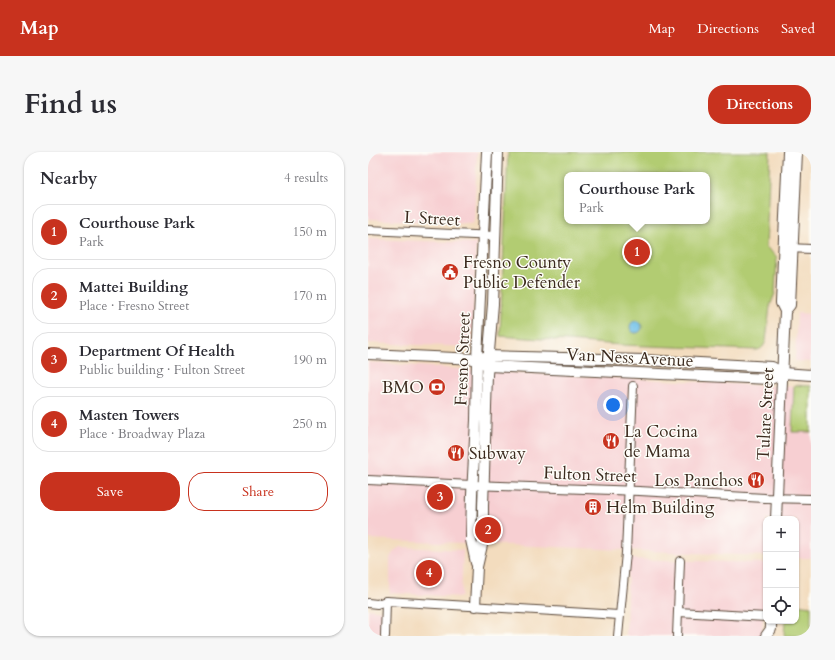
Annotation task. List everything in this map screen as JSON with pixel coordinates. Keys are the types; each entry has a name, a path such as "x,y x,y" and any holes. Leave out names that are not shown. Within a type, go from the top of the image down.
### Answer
{"main road":[{"name":"Fresno Street","path":"477,567 471,540 472,485 487,152"},
{"name":"Fresno Street","path":"475,606 477,567 483,541 483,485 488,356 493,304 498,152"},
{"name":"Tulare Street","path":"788,152 788,248"},
{"name":"Tulare Street","path":"776,516 786,311 781,303 797,152"},
{"path":"486,163 490,176 489,215 496,220"},
{"name":"Van Ness Avenue","path":"368,354 477,359 488,356 644,360 772,367 783,373 811,374"},
{"name":"Van Ness Avenue","path":"477,359 488,366 685,376 771,379 783,373"},
{"path":"685,376 690,370 693,369 707,370 732,365"}],"street":[{"name":"L Street","path":"368,230 495,236"},
{"path":"788,248 811,249"},
{"path":"618,636 626,553 633,386"},
{"name":"Fulton Street","path":"368,480 811,499"},
{"path":"677,636 680,561"},
{"path":"368,603 376,604 386,600 619,615"},
{"path":"385,636 386,600"},
{"path":"678,612 763,617"}],"shaded area":[{"path":"368,152 477,152 474,221 471,224 368,219"},
{"path":"368,239 476,243 472,347 368,343"},
{"path":"797,313 811,314 811,362 795,361"},
{"path":"368,362 496,372 769,386 811,386 811,558 799,558 799,516 763,516 763,556 368,539"},
{"path":"400,547 463,550 461,597 390,593 390,558 394,551"},
{"path":"628,559 763,563 762,636 626,636"},
{"path":"368,609 382,611 380,636 368,636"}],"green space":[{"path":"508,152 770,152 766,247 777,257 775,293 770,306 766,341 764,346 757,350 621,345 500,336"},
{"path":"794,385 811,386 811,432 792,432"},
{"path":"799,604 811,606 811,636 784,636 785,624 799,624"}],"water":[{"path":"634,321 638,321 642,327 638,333 634,333 630,329 630,325"}],"place":[{"name":"Courthouse Park","path":"637,252"},
{"name":"Fresno County Public Defender","path":"450,272"},
{"name":"BMO","path":"437,387"},
{"name":"La Cocina de Mama","path":"611,441"},
{"name":"Subway","path":"456,453"},
{"name":"Los Panchos","path":"756,480"},
{"name":"Department Of Health","path":"440,497"},
{"name":"Helm Building","path":"593,507"},
{"name":"Mattei Building","path":"488,530"},
{"name":"Masten Towers","path":"429,573"}]}
